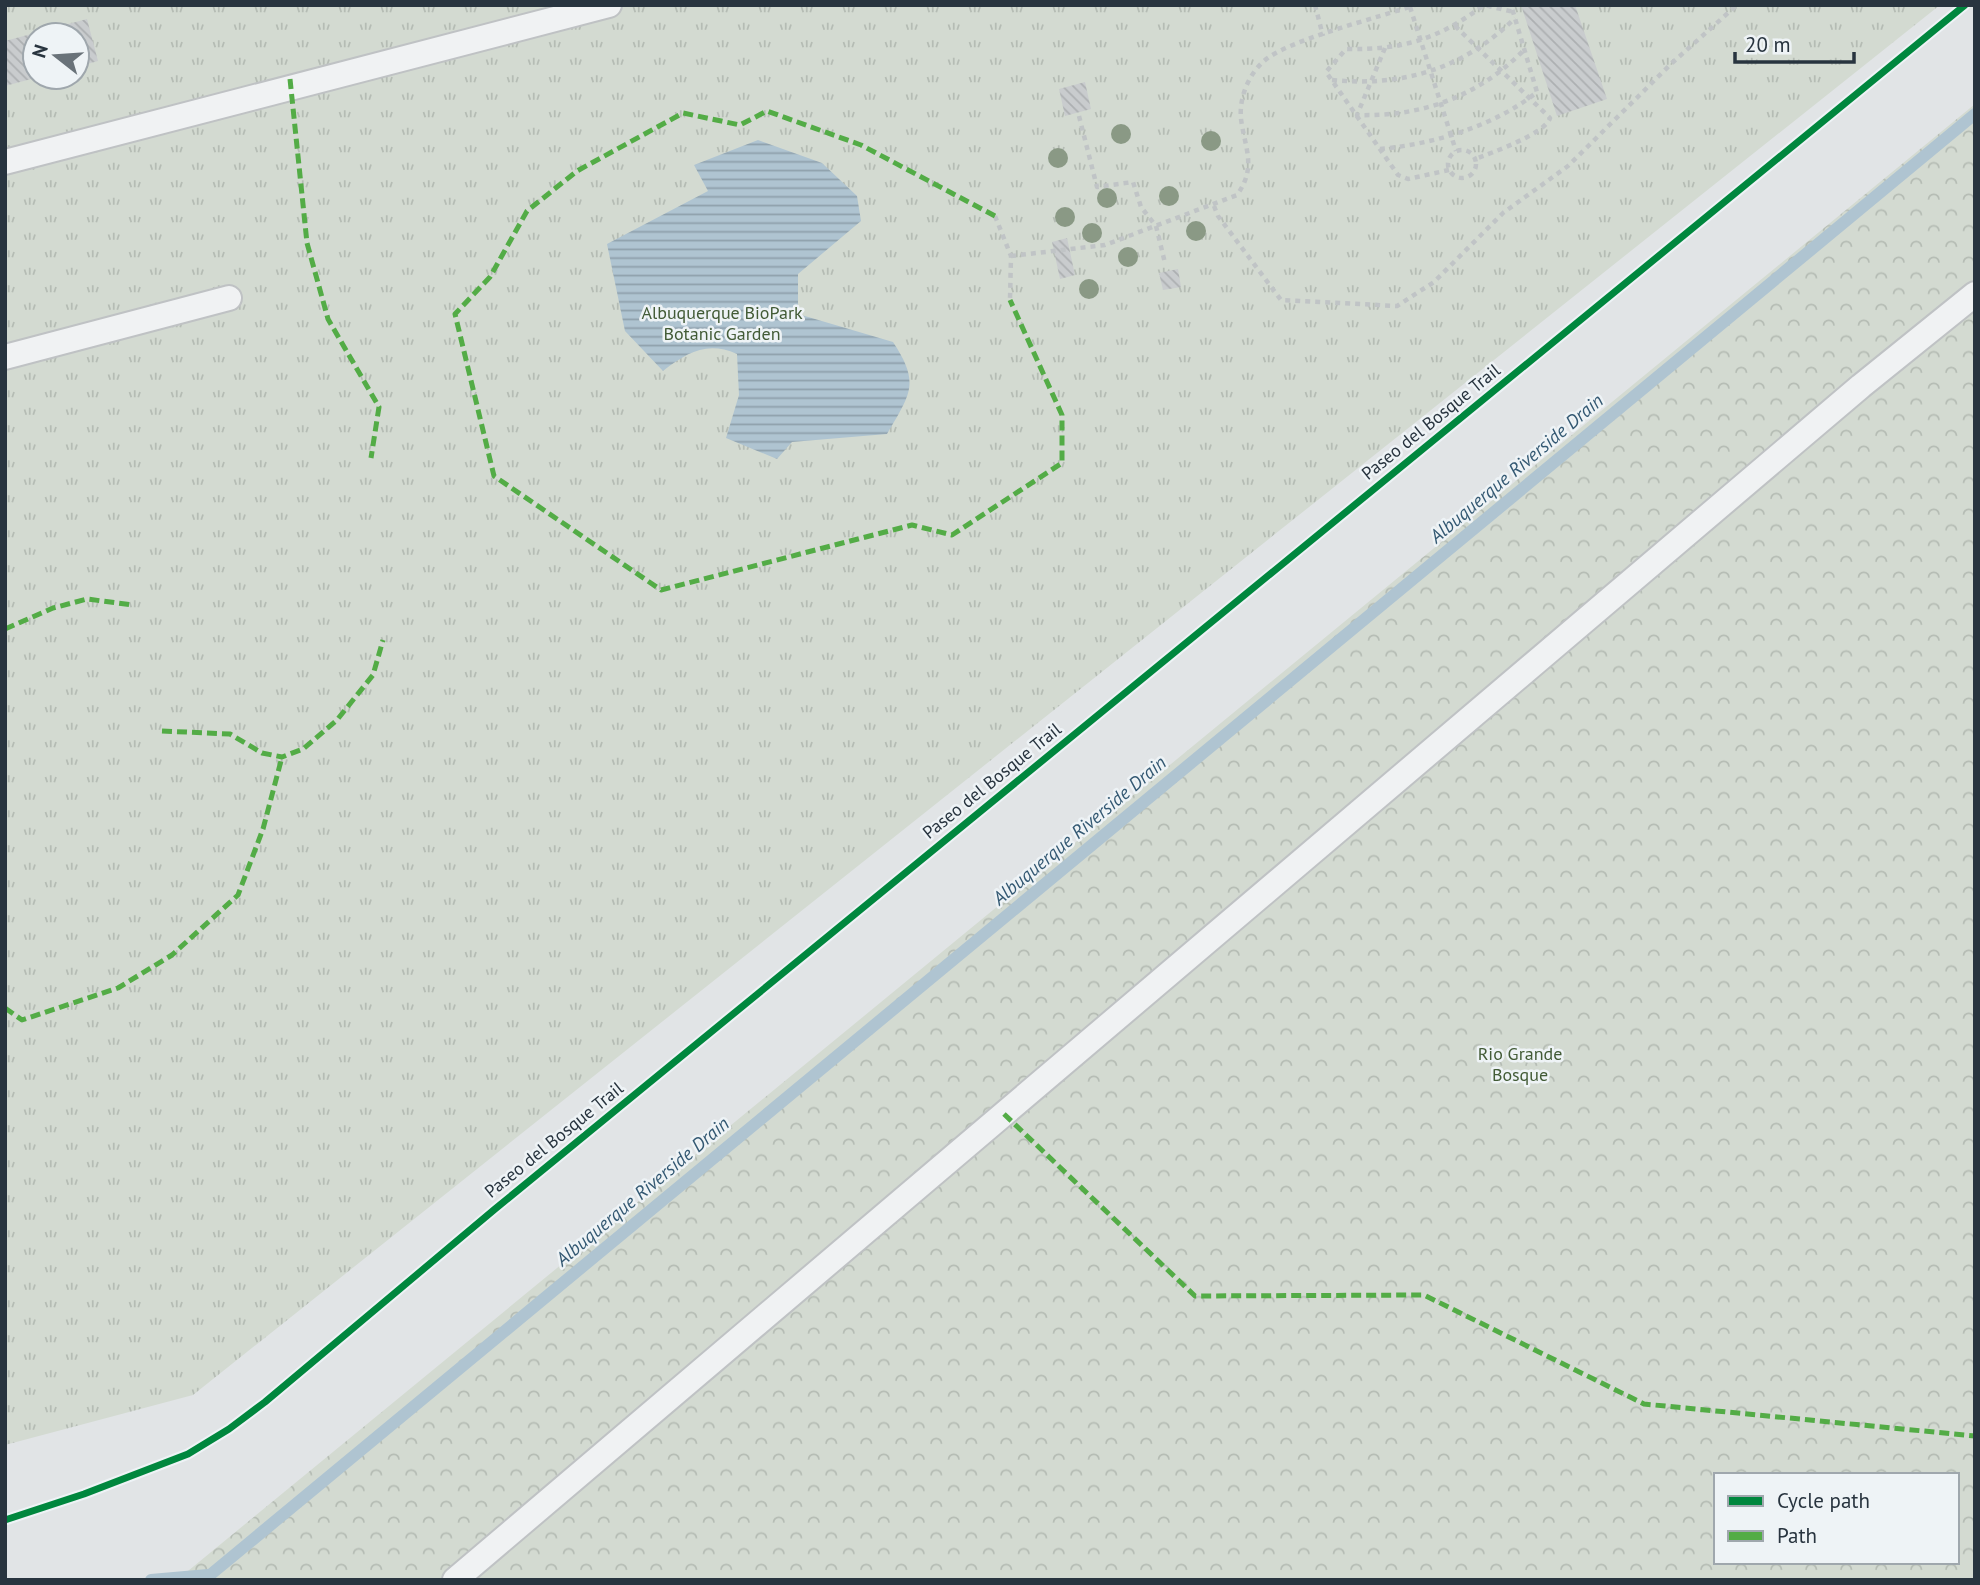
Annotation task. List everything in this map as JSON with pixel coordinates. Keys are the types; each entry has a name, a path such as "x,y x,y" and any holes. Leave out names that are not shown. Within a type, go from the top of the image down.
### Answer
{"lane":[{"path":"5,162 609,5"},
{"path":"454,1580 1851,395 1975,294"},
{"path":"5,357 229,298"}],"path":[{"path":"1315,5 1323,36"},
{"path":"1449,170 1402,178 1326,72 1346,49 1385,48 1421,42 1455,26 1484,5 1514,15"},
{"path":"1380,149 1420,144 1451,135 1499,115 1529,97 1537,88 1511,5"},
{"path":"1214,206 1218,216 1281,300 1397,306 1434,282 1503,213 1568,166 1672,63 1737,5"},
{"path":"1011,257 1105,245 1214,206 1237,195 1249,173 1250,153 1241,120 1241,105 1243,93 1256,68 1285,48 1413,6 1421,42 1456,151"},
{"path":"1332,80 1401,80 1431,72 1479,49 1514,15"},
{"path":"1455,26 1548,115 1549,122 1525,137 1475,159"},
{"path":"1357,115 1385,48"},
{"path":"1357,115 1412,112 1441,105 1471,91 1502,71 1525,49"},
{"path":"1079,116 1097,187 1133,182 1141,207 1156,226 1165,262"},
{"path":"1456,151 1469,152 1475,159 1473,172 1465,177 1456,176 1449,170 1449,157 1456,151"},
{"path":"995,216 1011,257 1010,300"}],"green space":[{"name":"Albuquerque BioPark Botanic Garden","path":"5,5 1940,5 193,1395 5,1445"},
{"name":"Rio Grande Bosque","path":"1975,104 1975,1580 177,1580"}],"water":[{"path":"758,140 822,163 857,196 861,221 798,274 798,314 893,342 907,368 909,388 907,398 887,434 792,442 777,459 726,438 739,395 737,354 716,348 698,350 663,371 625,331 607,244 708,191 694,165"}],"building":[{"path":"1521,5 1575,5 1607,99 1557,116"},
{"path":"91,34 98,61 91,63"},
{"path":"21,37 21,82 5,86 5,41"},
{"path":"1085,82 1091,109 1065,116 1059,89"},
{"path":"1067,238 1075,275 1060,279 1052,242"},
{"path":"1178,269 1181,287 1163,290 1159,273"}],"waterway":[{"name":"Albuquerque Riverside Drain","path":"204,1580 1975,114"},
{"name":"Albuquerque Riverside Drain","path":"151,1580 208,1575"}],"marked path":[{"path":"290,79 307,243 328,319 379,407 371,458"},
{"path":"995,216 861,145 767,111 740,125 683,113 577,171 527,211 490,277 455,314 494,476 661,590 912,525 952,535 1062,463 1062,415 1010,300"},
{"path":"5,629 53,608 87,599 133,605"},
{"path":"162,731 230,734 262,753 282,757 303,749 337,720 373,675 383,640"},
{"path":"5,1008 22,1020 118,988 172,955 238,895 263,829 282,757"},
{"path":"1004,1114 1195,1296 1424,1295 1644,1404 1975,1436"}],"cycle path":[{"name":"Paseo del Bosque Trail","path":"5,1520 84,1494 188,1454 229,1429 265,1402 495,1209 1965,5"}]}
